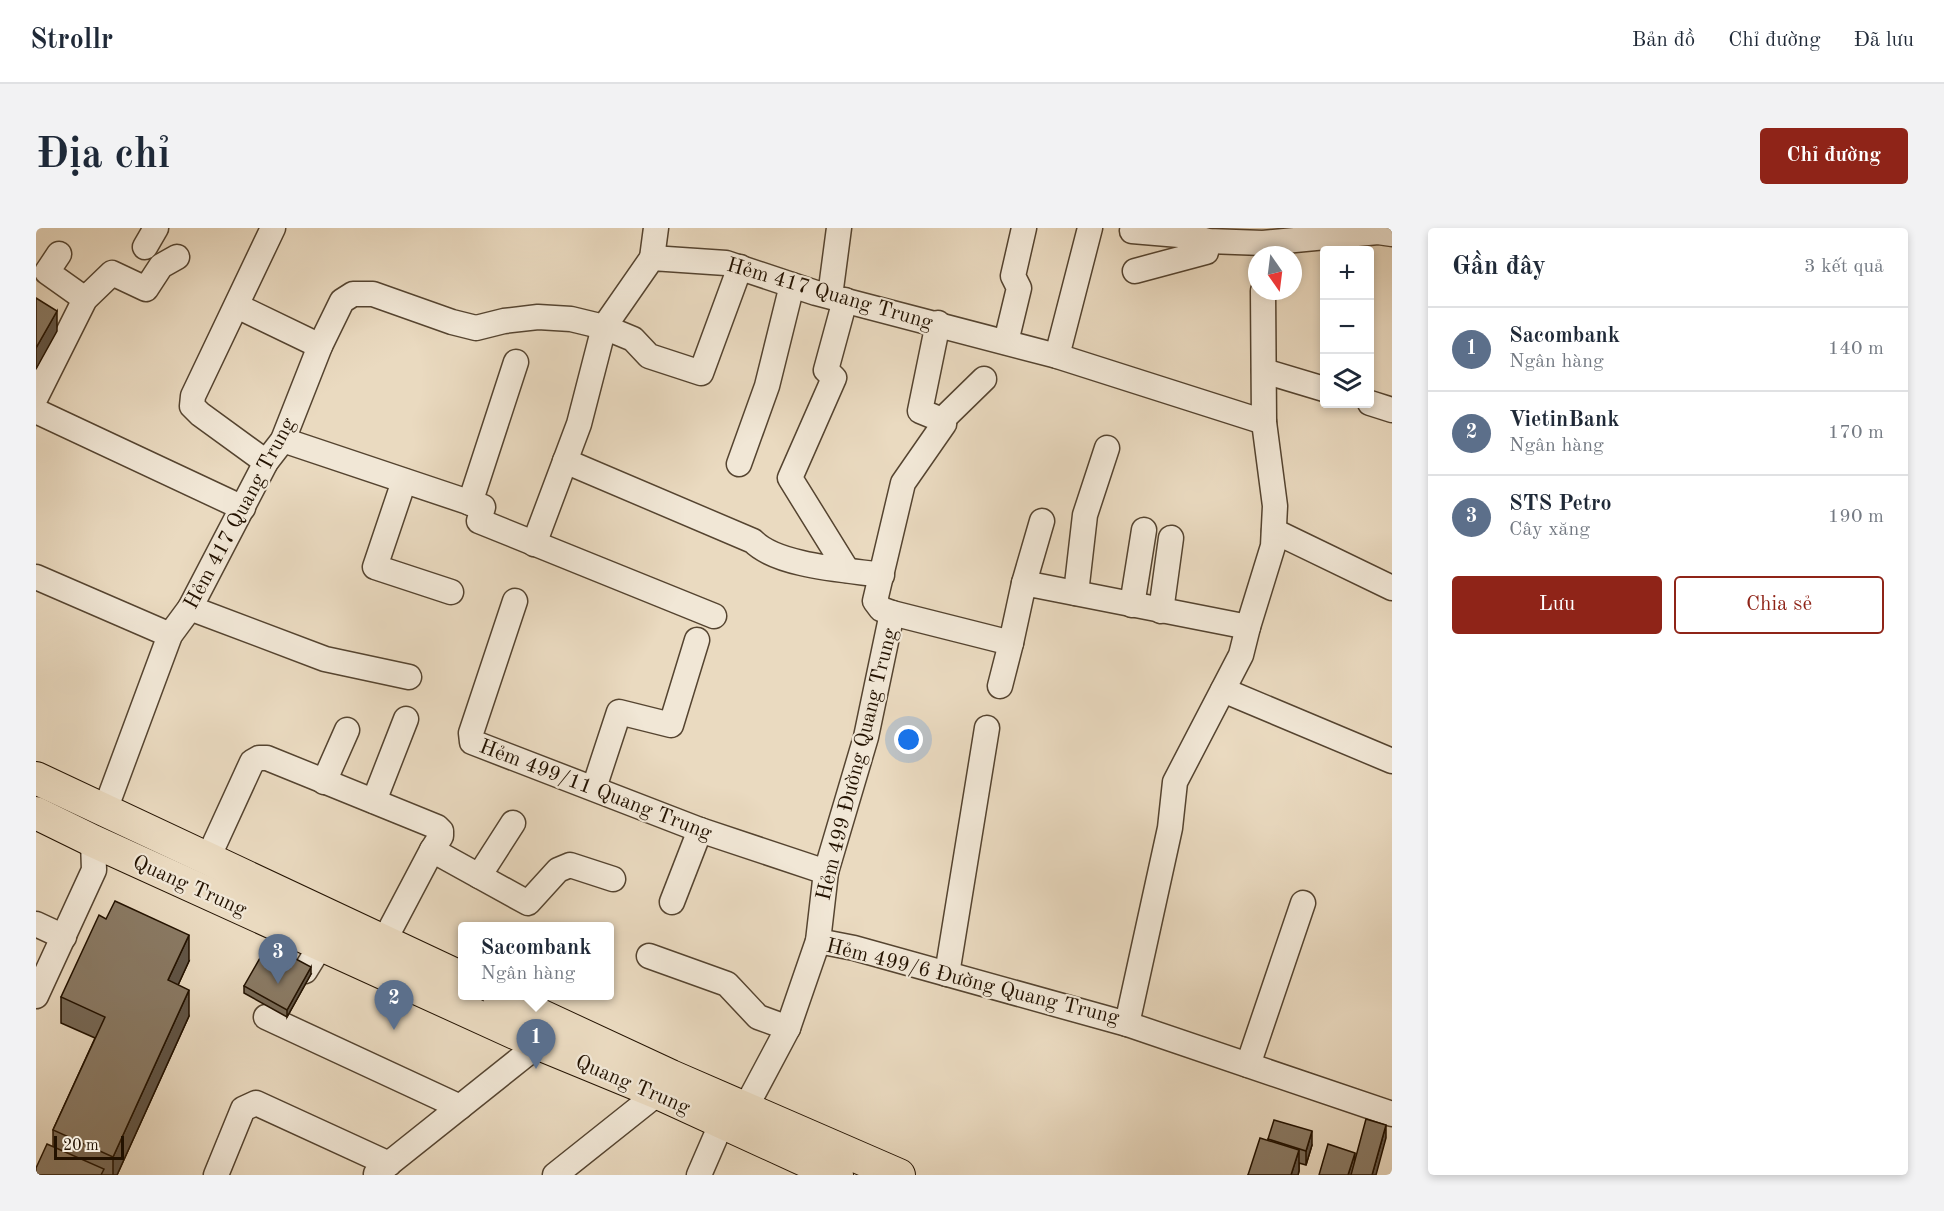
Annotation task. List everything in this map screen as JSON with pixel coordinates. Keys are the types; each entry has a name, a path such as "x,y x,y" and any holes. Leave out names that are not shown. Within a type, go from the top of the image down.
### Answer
{"main road":[{"name":"Quang Trung","path":"36,778 458,976"},
{"path":"93,841 105,810"},
{"name":"Quang Trung","path":"36,813 299,942 539,1044 664,1084"},
{"name":"Quang Trung","path":"506,1000 664,1084 734,1114 899,1175"},
{"name":"Quang Trung","path":"734,1114 837,1175"}],"street":[{"path":"266,462 192,406 193,396 273,228"},
{"path":"534,544 579,424 603,327 652,258 656,228"},
{"path":"839,228 838,298 826,370 834,378 790,478 847,570"},
{"path":"1006,342 1019,288 1014,276 1024,228"},
{"path":"1057,356 1090,228"},
{"path":"1132,231 1191,236 1208,241 1263,242 1326,232 1388,232"},
{"path":"1135,271 1206,252 1208,241"},
{"path":"59,254 46,273 85,299"},
{"path":"36,397 85,299 112,273 146,289 161,266 177,257"},
{"name":"Hẻm 417 Quang Trung","path":"652,258 726,263 838,298 1057,356 1264,422"},
{"name":"Hẻm 417 Quang Trung","path":"105,810 170,635 190,608 266,462 283,440 320,346 342,301 353,294 373,294 452,322 476,328 504,321 538,317 570,319 603,327 633,339 649,356 701,373 740,267"},
{"path":"739,464 767,386 792,285"},
{"name":"Hẻm 499/6 Đường Quang Trung","path":"818,941 854,948 1127,1024 1170,828 1175,782 1241,655 1273,546 1275,506 1264,422 1263,300"},
{"path":"237,306 320,346"},
{"path":"931,415 938,323"},
{"path":"470,503 516,362"},
{"path":"1264,371 1320,388"},
{"path":"931,415 984,379"},
{"path":"1374,404 1392,410"},
{"path":"36,411 243,508"},
{"name":"Hẻm 499 Đường Quang Trung","path":"699,1175 788,1028 818,941 826,872 866,737 892,613 881,609 875,601 903,483 943,428 931,415"},
{"path":"283,440 483,507 479,521 714,616"},
{"path":"1076,593 1085,515 1107,448"},
{"path":"565,461 753,541 768,554 802,563 882,575"},
{"path":"404,481 375,567 451,592"},
{"path":"1000,686 1024,583 1042,521"},
{"path":"1132,605 1144,530"},
{"path":"1274,531 1392,588"},
{"path":"1161,610 1171,538"},
{"path":"36,577 170,635"},
{"path":"1024,583 1248,627"},
{"name":"Hẻm 499/11 Quang Trung","path":"515,601 471,733 472,742 700,830 826,872"},
{"path":"190,608 325,659 409,677"},
{"path":"892,613 1011,643"},
{"path":"594,788 619,712 671,725 698,640"},
{"path":"1223,690 1392,761"},
{"path":"374,801 406,719"},
{"path":"947,974 987,728"},
{"path":"324,782 347,729"},
{"path":"208,858 252,762 259,758 267,758 437,827 441,831 441,836 384,941"},
{"path":"479,876 513,823"},
{"path":"672,902 700,830"},
{"path":"36,996 94,870 93,841"},
{"path":"432,850 528,903 558,870 570,865 613,879"},
{"path":"1248,1065 1303,903"},
{"path":"36,924 64,937"},
{"path":"299,942 305,971"},
{"path":"649,956 727,984 758,1017 788,1028"},
{"path":"266,1017 460,1107"},
{"path":"1127,1024 1392,1114"},
{"path":"216,1175 243,1109 256,1103 382,1169 539,1044"},
{"path":"555,1175 664,1084"}],"building":[{"path":"36,298 57,311 36,348"},
{"path":"115,901 189,935 168,980 189,990 113,1157 53,1130 105,1017 61,997 99,915 106,919"},
{"path":"268,944 311,967 287,1010 244,986"},
{"path":"1366,1119 1386,1125 1372,1175 1351,1175"},
{"path":"1274,1120 1312,1131 1306,1151 1268,1139"},
{"path":"1260,1138 1299,1150 1291,1175 1248,1175"},
{"path":"47,1144 104,1169 101,1175 36,1175 36,1168"},
{"path":"1328,1144 1355,1153 1348,1175 1319,1175"}],"place":[{"name":"STS Petro","path":"278,984"},
{"name":"VietinBank","path":"394,1030"},
{"name":"Sacombank","path":"536,1069"}]}
